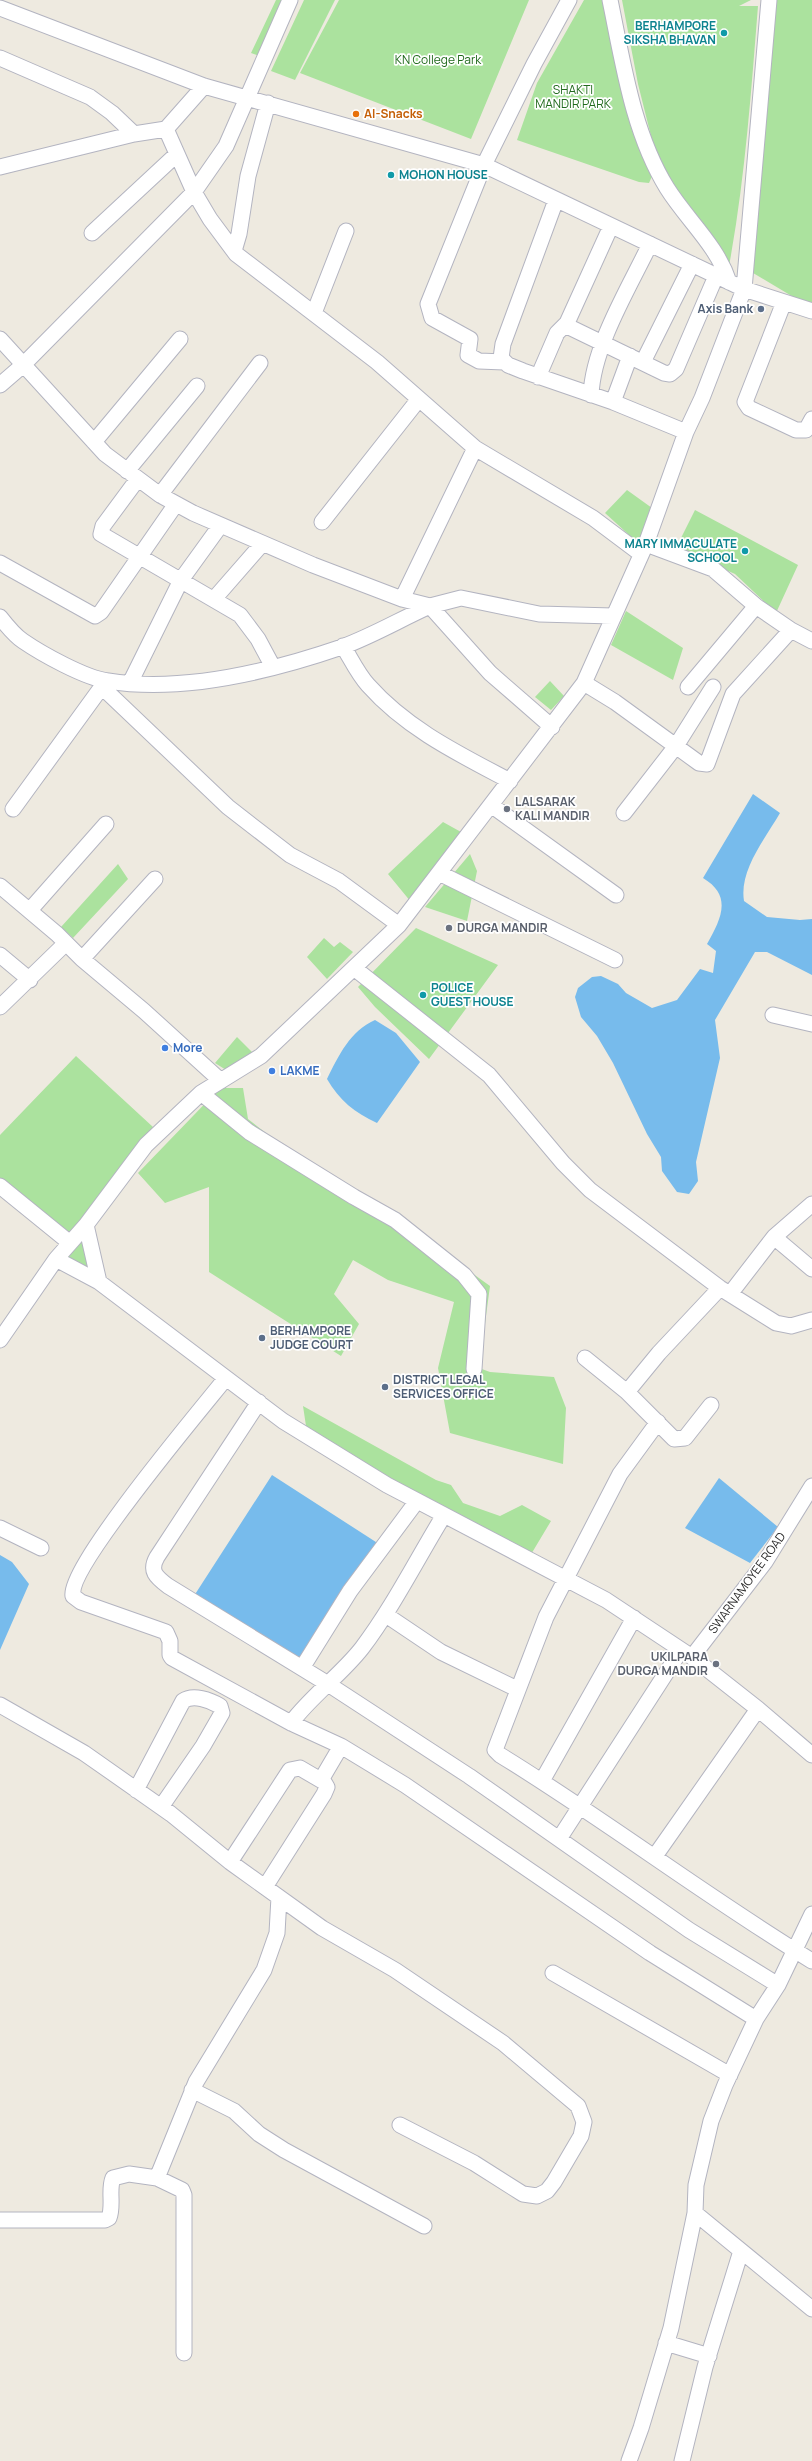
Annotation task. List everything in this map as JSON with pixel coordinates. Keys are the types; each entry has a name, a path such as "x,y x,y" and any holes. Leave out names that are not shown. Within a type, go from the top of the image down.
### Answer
{"street":[{"path":"0,385 22,366 194,192 226,146 290,0"},
{"path":"569,0 534,64 484,165 428,304 429,314 432,318 470,339 468,355 479,361 504,362 538,377 612,402 686,432"},
{"path":"565,325 667,374 676,370 723,279 717,255 667,188 645,145 638,124 610,0"},
{"path":"0,1340 56,1259 86,1225 146,1145 201,1093 261,1056 399,925 552,727 593,668 613,616 644,549 686,432 702,398 744,289 769,0"},
{"path":"0,8 204,86 484,165 744,289 812,311"},
{"path":"0,58 90,97 112,113 134,134"},
{"path":"0,167 134,134 166,129 204,86"},
{"path":"234,251 240,234 248,176 268,103"},
{"path":"166,129 194,192 210,219 234,251 265,278 366,353 475,448 644,549 712,569 756,606 791,630 812,640"},
{"path":"92,233 177,154"},
{"path":"504,362 500,352 556,200"},
{"path":"538,377 557,334 565,325 611,226"},
{"path":"314,313 346,231"},
{"path":"591,395 592,373 603,344 650,244"},
{"path":"612,402 692,264"},
{"path":"784,302 745,402 749,408 796,430 806,430 812,419"},
{"path":"0,339 22,366 94,442 132,475 160,495 220,526 262,544 402,599 430,606 490,673 552,727"},
{"path":"94,442 180,339"},
{"path":"160,495 260,363"},
{"path":"197,386 132,475 101,531 104,537 214,598 240,615 258,639 273,667"},
{"path":"322,522 419,399"},
{"path":"402,599 475,448"},
{"path":"0,563 95,616 101,612 138,556 176,504"},
{"path":"130,683 181,580 220,526"},
{"path":"214,598 262,544"},
{"path":"104,684 171,684 235,676 273,667 343,646 430,606 461,598 538,614 613,616"},
{"path":"688,687 707,661 756,606"},
{"path":"0,617 24,642 63,664 104,684 228,807 290,855 339,881 399,925"},
{"path":"584,683 615,702 699,763 706,764 734,694 791,630"},
{"path":"343,646 368,684 397,714 436,742 510,781"},
{"path":"13,809 104,684"},
{"path":"624,813 676,746 713,687"},
{"path":"491,805 616,895"},
{"path":"30,910 106,824"},
{"path":"439,873 615,960"},
{"path":"82,959 155,879"},
{"path":"0,886 30,910 82,959 144,1011 221,1081"},
{"path":"0,1007 30,980 66,943"},
{"path":"0,955 30,980"},
{"path":"354,968 489,1075 563,1163 590,1190 725,1291 783,1325 796,1326 812,1321"},
{"path":"773,1015 812,1024"},
{"path":"201,1093 249,1132 354,1197 395,1220 464,1275 479,1294 474,1369"},
{"path":"0,1186 70,1243"},
{"path":"627,1392 659,1353 725,1291 774,1237 812,1204"},
{"path":"86,1225 99,1282"},
{"path":"774,1237 812,1269"},
{"path":"56,1259 99,1282 283,1421 387,1485 606,1600 634,1618 686,1653 758,1709 812,1755"},
{"path":"585,1358 627,1392 674,1439 681,1440 711,1405"},
{"path":"226,1378 128,1500 77,1578 72,1595 81,1602 166,1632 170,1641 170,1655 172,1658 291,1724 341,1746 405,1785 650,1954 756,2019"},
{"path":"259,1402 157,1557 152,1571 168,1586 328,1684 559,1839 689,1930 778,1985"},
{"path":"658,1422 620,1474 546,1617 517,1689 495,1750 500,1755 655,1856 717,1901 812,1960"},
{"name":"SWARNAMOYEE ROAD","path":"559,1839 686,1653 765,1562 810,1492"},
{"path":"302,1668 350,1591 417,1501"},
{"path":"291,1724 301,1710 351,1661 386,1615 406,1576 444,1515"},
{"path":"0,1528 40,1548"},
{"path":"386,1615 442,1652 517,1689"},
{"path":"542,1781 634,1618"},
{"path":"136,1790 183,1701 189,1698 202,1699 220,1706 222,1713 203,1746 161,1807"},
{"path":"0,1705 84,1753 161,1807 230,1862 322,1928 395,1970 503,2043 578,2106 584,2122 580,2136 554,2182 547,2191 537,2196 523,2194 474,2163 400,2125"},
{"path":"655,1856 758,1709"},
{"path":"321,1780 341,1746"},
{"path":"230,1862 290,1770 300,1768 321,1780 327,1785 324,1794 265,1887"},
{"path":"157,2178 192,2090 220,2041 264,1970 277,1933 279,1897"},
{"path":"629,2461 642,2428 666,2343 695,2213 696,2185 701,2158 711,2121 756,2019 778,1985 812,1914"},
{"path":"553,1973 730,2075"},
{"path":"192,2090 234,2111 256,2132 284,2150 424,2226"},
{"path":"0,2220 106,2220 109,2218 112,2208 111,2186 113,2178 129,2174 157,2178 182,2190 184,2195 184,2353"},
{"path":"695,2213 812,2309"},
{"path":"682,2461 709,2356 741,2251"},
{"path":"666,2343 709,2356"}],"green space":[{"path":"276,0 288,0 262,57 251,53"},
{"path":"304,0 335,0 295,80 271,71"},
{"name":"KN College Park","path":"339,0 529,0 471,139 300,73"},
{"name":"SHAKTI MANDIR PARK","path":"584,0 612,0 653,174 649,183 639,182 517,140 537,83"},
{"path":"622,0 751,0 739,6 758,6 743,169 735,234 729,266 657,160 638,84"},
{"path":"770,0 812,0 812,305 800,301 743,267"},
{"path":"627,490 652,508 640,545 605,513"},
{"path":"695,510 798,565 776,613 735,574 676,548"},
{"path":"626,611 683,648 673,680 611,645"},
{"path":"550,681 564,696 551,710 535,697"},
{"path":"443,822 461,832 411,902 388,874"},
{"path":"470,854 477,871 467,921 425,907"},
{"path":"118,864 128,879 73,938 61,927"},
{"path":"416,928 498,965 429,1059 375,1007 358,987"},
{"path":"324,938 334,947 340,942 353,952 327,979 307,957"},
{"path":"237,1037 255,1055 234,1075 215,1063"},
{"path":"76,1056 153,1127 93,1212 67,1235 0,1182 0,1135"},
{"path":"220,1088 243,1088 248,1119 308,1166 379,1206 490,1286 479,1368 490,1372 554,1377 566,1408 563,1464 450,1433 438,1368 454,1302 388,1280 353,1260 334,1294 359,1324 341,1356 209,1272 209,1187 165,1203 138,1173"},
{"path":"90,1234 95,1278 63,1261"},
{"path":"303,1406 436,1480 451,1485 463,1503 500,1516 522,1505 551,1521 530,1556 390,1481 306,1426"}],"water":[{"path":"753,794 780,813 754,855 749,866 743,889 744,901 767,917 800,920 812,919 812,975 767,952 755,952 715,1020 720,1058 696,1162 698,1181 689,1194 677,1192 662,1171 661,1157 647,1134 613,1063 597,1036 581,1017 575,997 578,988 592,977 601,976 618,984 626,993 652,1008 677,1000 700,969 713,973 716,951 707,944 720,917 722,908 718,892 703,878"},
{"path":"375,1020 396,1033 420,1062 377,1123 362,1115 342,1100 327,1079 341,1053 352,1037 359,1030"},
{"path":"272,1475 379,1544 304,1667 192,1599"},
{"path":"719,1478 778,1527 750,1563 685,1528"},
{"path":"0,1555 12,1562 29,1584 0,1650"}],"place":[{"name":"BERHAMPORE SIKSHA BHAVAN","path":"724,33"},
{"name":"Al-Snacks","path":"356,114"},
{"name":"MOHON HOUSE","path":"391,175"},
{"name":"Axis Bank","path":"761,309"},
{"name":"MARY IMMACULATE SCHOOL","path":"745,551"},
{"name":"LALSARAK KALI MANDIR","path":"507,809"},
{"name":"DURGA MANDIR","path":"449,928"},
{"name":"POLICE GUEST HOUSE","path":"423,995"},
{"name":"More","path":"165,1048"},
{"name":"LAKME","path":"272,1071"},
{"name":"BERHAMPORE JUDGE COURT","path":"262,1338"},
{"name":"DISTRICT LEGAL SERVICES OFFICE","path":"385,1387"},
{"name":"UKILPARA DURGA MANDIR","path":"716,1664"}]}
